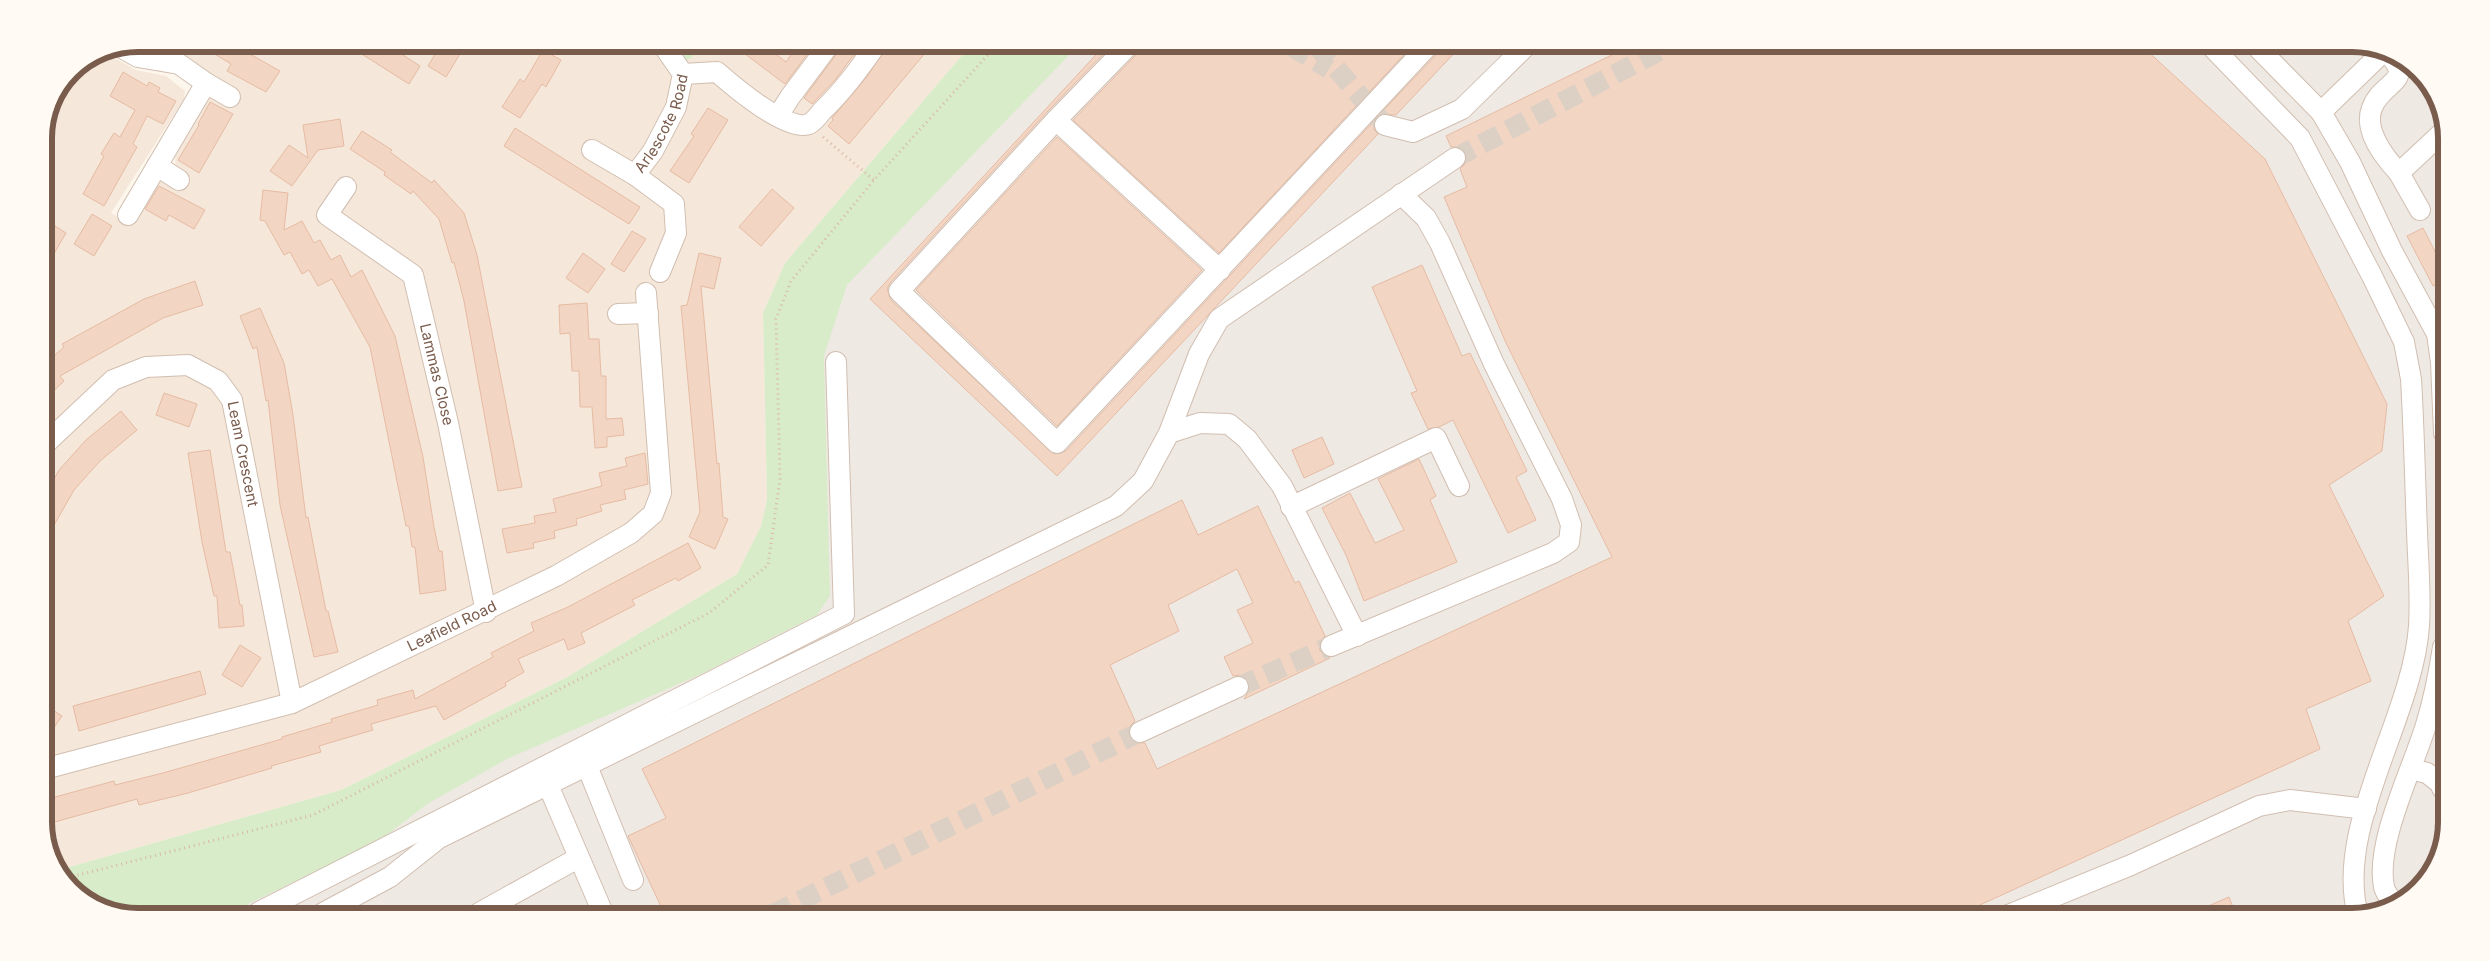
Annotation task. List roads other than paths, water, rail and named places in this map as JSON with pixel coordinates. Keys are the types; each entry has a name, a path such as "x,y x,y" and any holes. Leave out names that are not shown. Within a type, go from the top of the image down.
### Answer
{"street":[{"name":"Arlescote Road","path":"660,272 676,233 674,204 635,175 653,151 676,107 683,74 668,52"},
{"path":"778,116 824,52"},
{"path":"683,74 717,72 748,99 798,126 809,124 844,90 871,52"},
{"path":"1122,52 1056,120 899,291 1057,443 1422,52"},
{"path":"1385,125 1413,132 1462,109 1520,52"},
{"path":"2217,52 2300,138 2404,342 2411,379 2419,626 2409,680 2366,809 2354,861 2353,895 2356,908"},
{"path":"2262,52 2321,112 2350,162 2392,251 2436,334 2437,341"},
{"path":"131,53 138,57 179,64 230,97"},
{"path":"2321,112 2377,57"},
{"path":"2399,67 2398,77 2371,108 2371,121 2375,141 2383,155 2399,173 2420,210"},
{"path":"128,215 206,83"},
{"path":"1056,120 1220,270"},
{"path":"2399,173 2410,165 2437,138"},
{"path":"592,150 635,175"},
{"path":"332,908 390,877 440,838 1116,506 1143,481 1169,433 1199,354 1220,319 1373,216 1400,194 1455,158"},
{"path":"157,166 178,180"},
{"name":"Lammas Close","path":"346,187 327,215 413,275 448,423 486,612"},
{"path":"1331,646 1553,552 1569,542 1571,525 1562,498 1494,364 1440,244 1426,218 1400,194"},
{"name":"Leafield Road","path":"53,767 292,703 486,612 556,576 631,533 653,514 661,493 646,293"},
{"path":"618,314 648,313"},
{"path":"267,908 844,614 836,362"},
{"name":"Leam Crescent","path":"52,437 113,380 146,367 188,365 218,381 232,400 292,703"},
{"path":"1169,433 1200,423 1228,424 1247,439 1282,486 1358,636"},
{"path":"1291,507 1436,438 1459,486"},
{"path":"2391,899 2384,888 2383,866 2389,832 2438,681"},
{"path":"1140,732 1238,687"},
{"path":"587,766 633,880"},
{"path":"2411,768 2428,773 2438,781"},
{"path":"548,785 601,908"},
{"path":"2026,908 2131,865 2259,806 2290,800 2366,809"},
{"path":"488,908 578,858"}],"tunnel":[{"path":"1301,52 1329,69"},
{"path":"1322,52 1385,125"},
{"path":"1455,158 1657,52"},
{"path":"1238,687 1331,646"},
{"path":"785,908 1140,732"}]}
